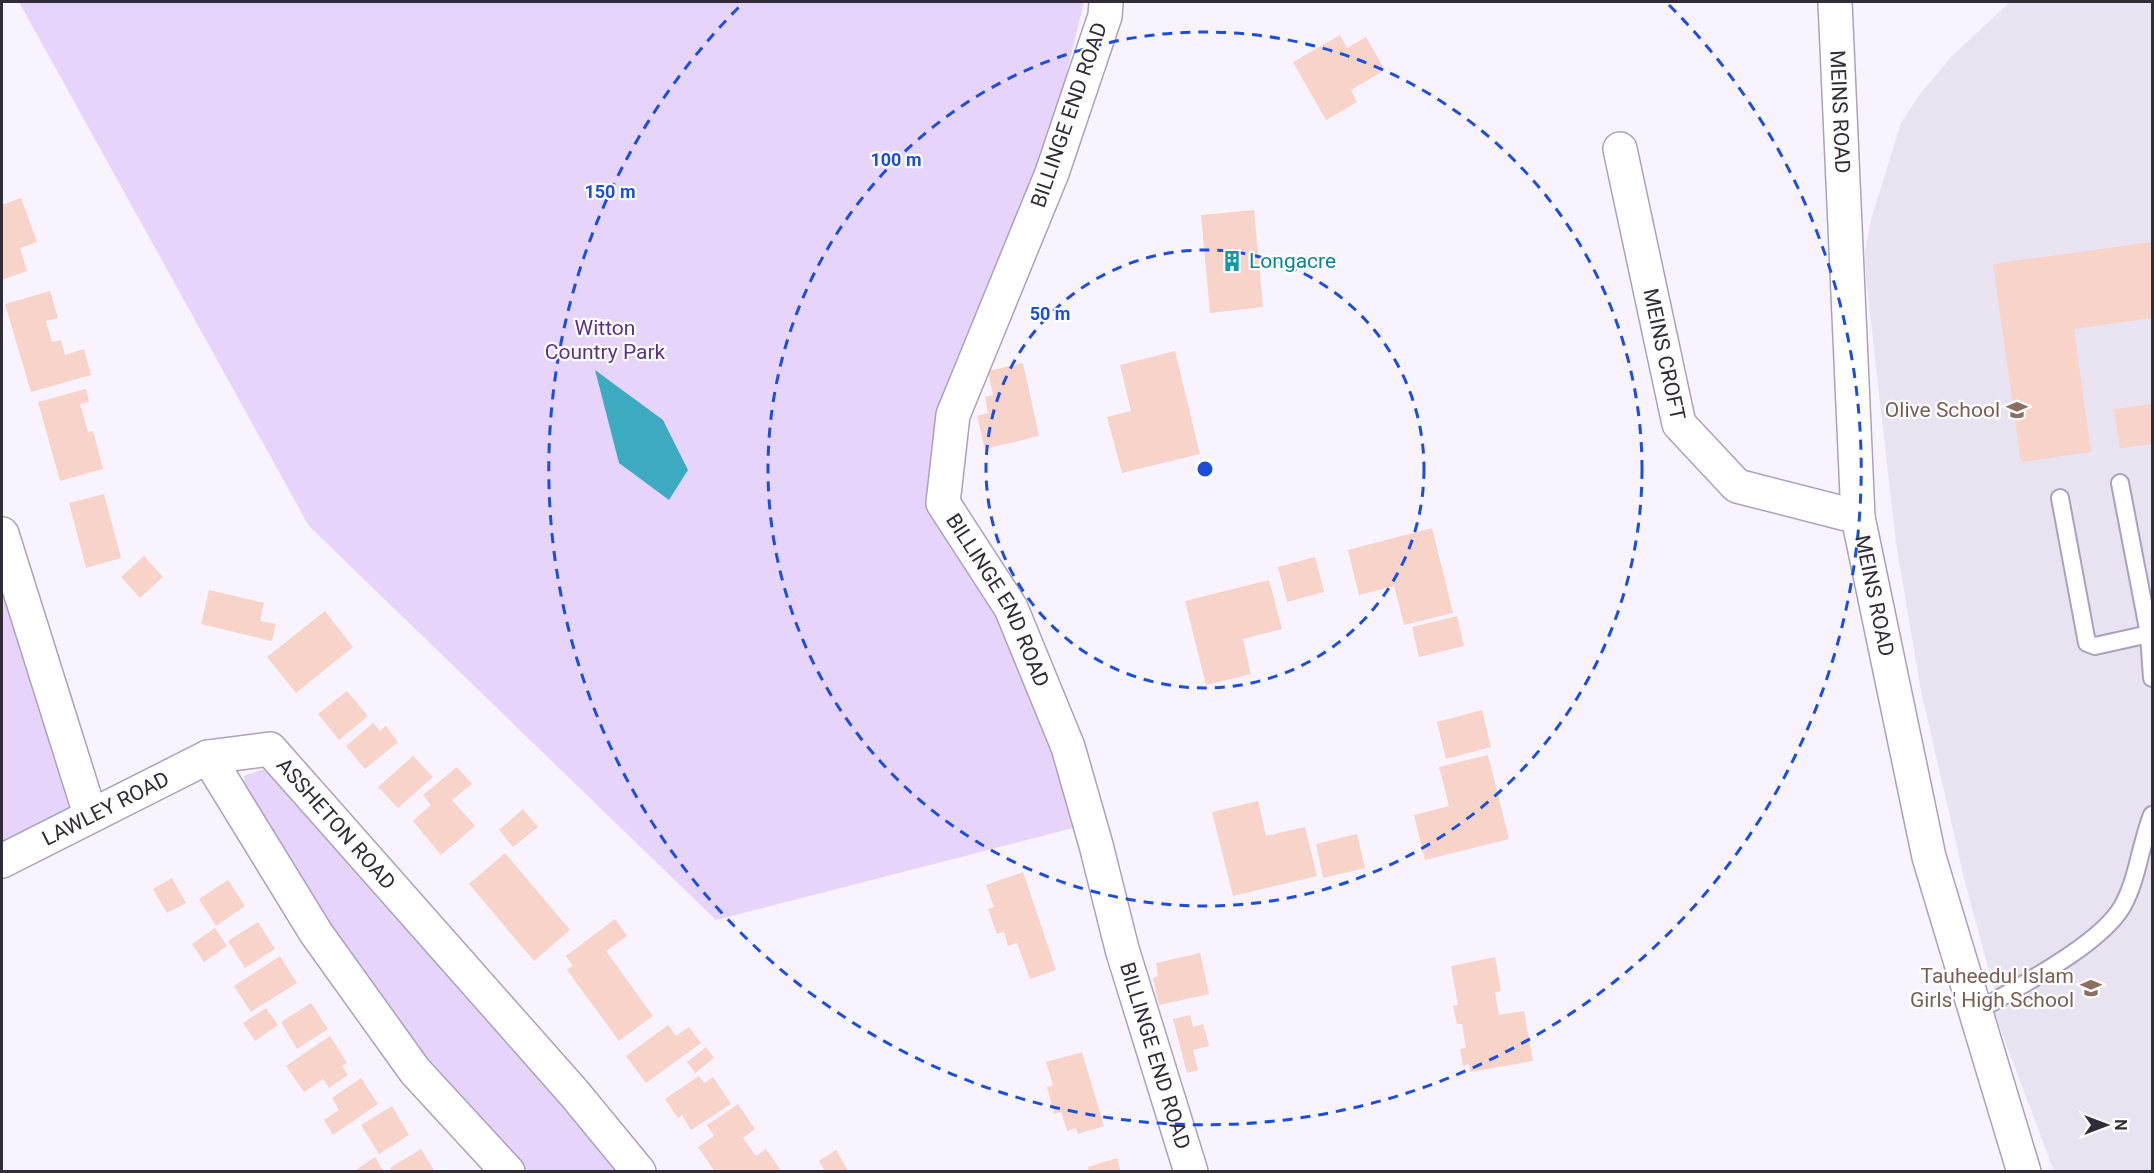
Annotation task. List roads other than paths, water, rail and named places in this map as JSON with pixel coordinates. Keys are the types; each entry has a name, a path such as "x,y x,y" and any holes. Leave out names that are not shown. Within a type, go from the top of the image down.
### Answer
{"street":[{"name":"BILLINGE END ROAD","path":"1106,2 1105,16 1052,173 953,415 943,503 1011,608 1068,747 1122,949 1191,1172"},
{"name":"MEINS ROAD","path":"1835,2 1858,517 1929,857 2024,1172"},
{"name":"MEINS CROFT","path":"1620,149 1678,424 1737,486 1858,517"},
{"path":"2,534 90,814"},
{"name":"ASSHETON ROAD","path":"208,757 270,749 574,1093 639,1172"},
{"path":"208,757 316,933 415,1071 508,1172"},
{"name":"LAWLEY ROAD","path":"2,861 90,814 208,757"}],"lane":[{"path":"2120,483 2148,612 2152,678"},
{"path":"2060,498 2087,643 2095,646 2104,645 2149,634"},
{"path":"1976,1012 2063,959 2103,929 2122,908 2152,815"}],"water":[{"path":"595,370 663,420 688,470 669,500 619,463"}],"place":[{"name":"Longacre","path":"1232,261"},
{"name":"Olive School","path":"2017,410"},
{"name":"Tauheedul Islam Girls' High School","path":"2091,988"}],"park label":[{"name":"Witton Country Park","path":"605,340"}]}
